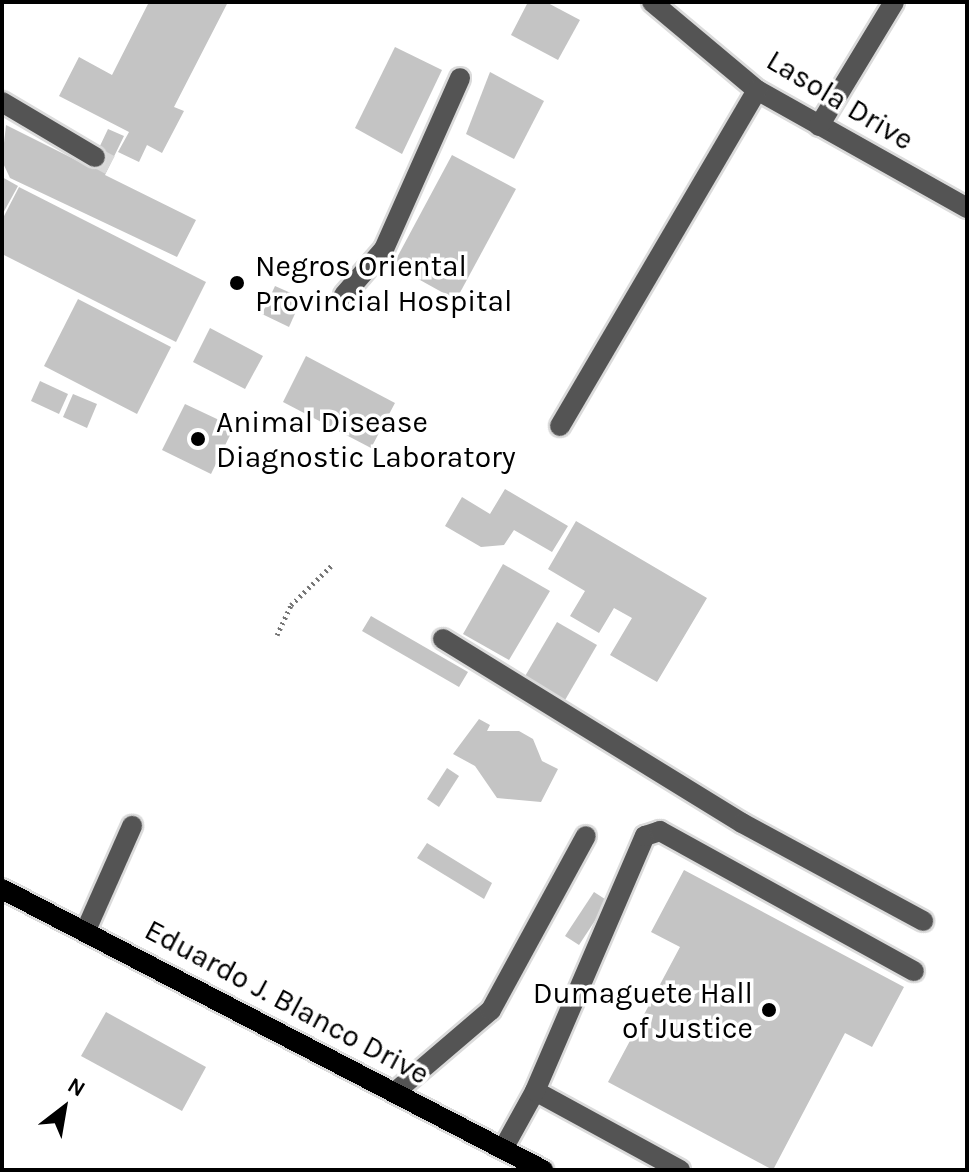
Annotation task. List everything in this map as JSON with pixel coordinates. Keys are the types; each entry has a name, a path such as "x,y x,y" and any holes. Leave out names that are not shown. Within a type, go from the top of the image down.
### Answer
{"main road":[{"name":"Eduardo J. Blanco Drive","path":"2,889 543,1170"}],"street":[{"name":"Lasola Drive","path":"652,2 757,90 967,208"},
{"path":"819,126 894,2"},
{"path":"344,295 384,249 460,78"},
{"path":"560,426 757,90"},
{"path":"2,102 95,157"},
{"path":"443,639 742,823 923,921"},
{"path":"86,930 132,826"},
{"path":"503,1149 535,1091 652,831 914,971"},
{"path":"395,1092 491,1010 586,836"},
{"path":"535,1091 680,1170"}],"path":[{"path":"277,635 291,605 332,565"}],"building":[{"path":"149,2 228,2 174,107 184,111 162,153 147,145 139,162 118,152 129,132 59,96 79,57 112,75"},
{"path":"528,2 546,2 580,20 558,60 511,35"},
{"path":"395,47 442,70 402,154 355,128"},
{"path":"490,72 544,101 514,159 466,134"},
{"path":"6,125 90,167 108,129 124,136 105,175 196,220 177,257 10,178 2,161"},
{"path":"452,155 516,189 456,300 393,265"},
{"path":"2,177 18,186 2,215"},
{"path":"19,187 206,282 176,342 2,254 2,220"},
{"path":"275,286 302,298 289,327 262,314"},
{"path":"78,299 171,347 137,414 44,366"},
{"path":"210,328 263,356 245,389 193,362"},
{"path":"306,356 395,403 371,448 283,402"},
{"path":"40,381 68,394 59,414 31,401"},
{"path":"73,394 97,404 87,428 63,417"},
{"name":"Animal Disease Diagnostic Laboratory","path":"185,404 234,427 211,474 162,450"},
{"path":"505,489 568,526 552,552 514,530 504,545 481,547 445,526 462,497 490,514"},
{"path":"576,521 707,598 657,682 610,655 632,618 614,608 599,633 570,616 585,591 548,569"},
{"path":"503,564 550,591 509,660 463,634"},
{"path":"371,616 468,672 459,687 362,631"},
{"path":"557,622 597,645 561,707 521,683"},
{"path":"479,719 490,725 487,731 519,731 533,739 542,761 558,769 541,802 497,798 475,766 453,754"},
{"path":"447,768 459,776 439,807 427,799"},
{"path":"427,843 492,883 484,899 417,858"},
{"name":"Dumaguete Hall of Justice","path":"684,870 904,987 872,1047 845,1033 773,1170 608,1082 680,947 651,932"},
{"path":"594,892 608,901 579,945 565,936"},
{"path":"106,1012 206,1067 182,1111 81,1056"}],"tunnel":[{"path":"95,157 110,165"}],"place":[{"name":"Negros Oriental Provincial Hospital","path":"237,283"},
{"name":"Animal Disease Diagnostic Laboratory","path":"198,439"},
{"name":"Dumaguete Hall of Justice","path":"769,1010"}]}
